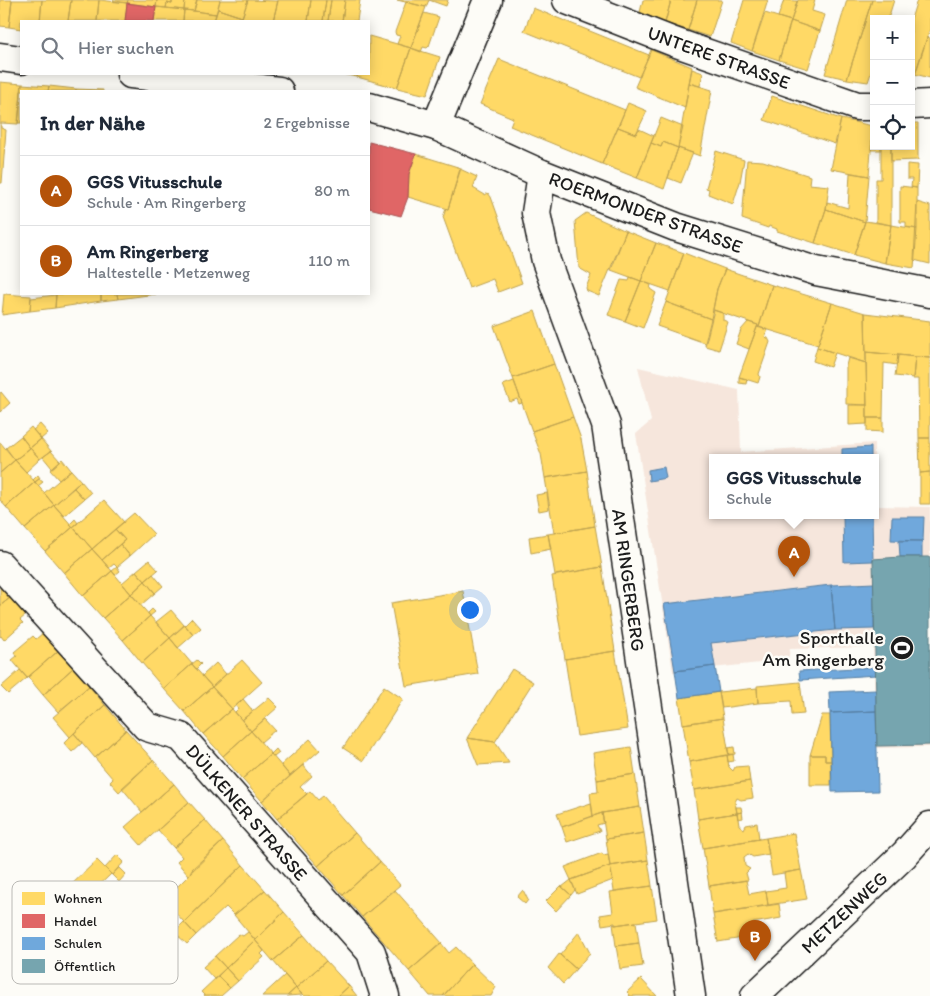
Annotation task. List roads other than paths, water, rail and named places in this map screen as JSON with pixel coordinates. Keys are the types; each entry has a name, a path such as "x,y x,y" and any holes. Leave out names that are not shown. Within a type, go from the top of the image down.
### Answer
{"street":[{"path":"436,126 488,0"},
{"name":"UNTERE STRASSE","path":"567,0 674,42 856,106 870,106"},
{"path":"0,57 20,60"},
{"path":"140,75 270,90"},
{"path":"915,105 930,104"},
{"name":"ROERMONDER STRASSE","path":"370,107 436,126 542,174 676,227 816,271 930,293"},
{"name":"AM RINGERBERG","path":"542,174 536,213 546,261 606,424 691,996"},
{"name":"DÜLKENER STRASSE","path":"0,565 147,727 181,737 371,952 385,996"},
{"name":"METZENWEG","path":"755,996 904,855 930,826"}],"place":[{"name":"GGS Vitusschule","path":"794,577"},
{"name":"Sporthalle Am Ringerberg","path":"902,648"},
{"name":"Am Ringerberg","path":"755,961"}]}
